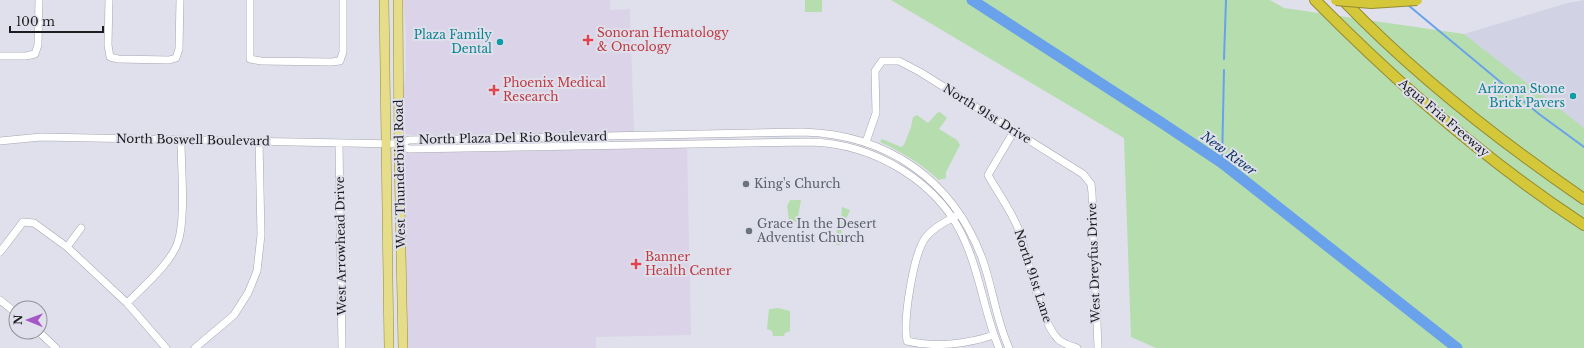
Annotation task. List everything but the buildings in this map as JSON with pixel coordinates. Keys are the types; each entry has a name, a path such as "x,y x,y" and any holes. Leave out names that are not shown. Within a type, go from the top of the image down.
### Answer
{"highway":[{"name":"Agua Fria Freeway","path":"1315,0 1426,105 1502,166 1584,225"},
{"path":"1336,0 1371,3 1417,0"},
{"name":"Agua Fria Freeway","path":"1343,0 1442,94 1519,155 1584,199"}],"main road":[{"name":"West Thunderbird Road","path":"384,0 389,348"},
{"name":"West Thunderbird Road","path":"398,0 398,144 403,348"}],"street":[{"path":"0,56 26,56 35,54 38,45 39,0"},
{"path":"109,0 108,45 110,57 118,59 169,60 176,58 179,49 180,0"},
{"path":"250,0 250,59 261,61 340,61 343,52 343,0"},
{"name":"North 91st Drive","path":"866,142 876,112 875,71 882,61 899,61 1083,174 1088,179"},
{"name":"North 91st Lane","path":"1014,131 988,175 1002,197 1017,226 1025,247 1045,319 1059,340 1077,348"},
{"name":"North Plaza Del Rio Boulevard","path":"398,144 409,140 474,138 802,132 834,134 866,142 890,152 909,163 936,185 960,214 982,257 1001,327 1009,348"},
{"path":"732,134 732,143"},
{"path":"832,143 834,134"},
{"path":"677,135 677,144"},
{"path":"617,136 617,146"},
{"name":"North Boswell Boulevard","path":"0,141 41,137 386,144"},
{"path":"560,137 560,146"},
{"path":"474,138 474,148"},
{"path":"127,303 167,261 178,242 182,221 180,140"},
{"path":"195,348 234,315 248,293 257,271 261,235 259,141"},
{"name":"North Plaza Del Rio Boulevard","path":"398,144 409,149 808,142 832,143 870,153 905,171 932,195 952,218 962,234 972,257 999,348"},
{"name":"West Arrowhead Drive","path":"339,143 342,348"},
{"path":"386,144 398,144"},
{"path":"905,171 909,163"},
{"name":"West Dreyfus Drive","path":"1088,179 1091,184 1092,193 1098,348"},
{"path":"960,214 930,232 922,245 908,299 906,334 908,341 915,343 958,344 968,343 994,335"},
{"path":"0,252 23,222 34,223 67,247 127,303 166,348"},
{"path":"67,247 81,228"},
{"path":"0,300 8,306"},
{"path":"48,340 56,348"}],"shaded area":[{"path":"403,0 610,0 610,10 630,9 634,132 408,135 404,131 403,97 406,67 406,32"},
{"path":"1584,0 1584,132 1464,34 1568,3"},
{"path":"687,148 691,335 596,337 596,348 408,348 404,159 407,153"}],"green space":[{"path":"805,0 822,0 822,12 805,12"},
{"path":"891,0 1270,0 1284,8 1464,34 1584,128 1584,348 1156,348 1131,337 1124,138"},
{"path":"940,112 947,118 939,129 957,140 960,145 946,172 946,178 939,180 911,159 880,142 882,139 901,147 904,145 913,117 917,115 928,123 937,113"},
{"path":"790,200 801,200 797,222 789,220 787,206"},
{"path":"842,207 850,210 842,228 840,245 836,245 837,224 841,224"},
{"path":"778,308 790,311 790,331 785,333 784,336 773,336 772,331 767,329 769,309"}],"waterway":[{"name":"New River","path":"972,0 1222,163 1457,348"},
{"path":"1224,59 1226,0"},
{"path":"1408,5 1539,114 1584,147"},
{"path":"1222,163 1224,70"}],"place":[{"name":"Sonoran Hematology & Oncology","path":"588,40"},
{"name":"Plaza Family Dental","path":"500,42"},
{"name":"Phoenix Medical Research","path":"494,90"},
{"name":"Arizona Stone Brick Pavers","path":"1573,96"},
{"name":"King's Church","path":"746,184"},
{"name":"Grace In the Desert Adventist Church","path":"749,231"},
{"name":"Banner Health Center","path":"636,264"}]}
